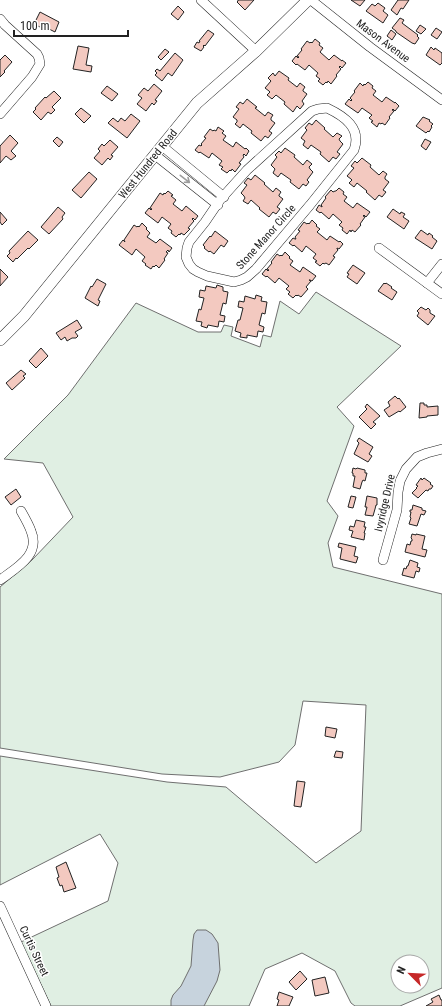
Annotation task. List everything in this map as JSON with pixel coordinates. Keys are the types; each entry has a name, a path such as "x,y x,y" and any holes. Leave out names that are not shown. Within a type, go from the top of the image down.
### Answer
{"main road":[{"name":"West Hundred Road","path":"0,340 24,316 197,103 256,51 308,0"}],"street":[{"path":"201,0 256,51"},
{"name":"Mason Avenue","path":"311,0 370,47 442,100"},
{"path":"0,19 37,54 40,64 32,77 0,114"},
{"name":"Stone Manor Circle","path":"327,108 345,119 353,127 356,138 354,150 256,269 247,277 234,282 198,272 191,267 186,257 186,250 189,242 218,205 247,170 312,111 327,108"},
{"path":"158,151 224,197"},
{"path":"158,151 218,205"},
{"path":"379,248 442,294"},
{"path":"426,283 442,264"},
{"name":"Ivyridge Drive","path":"383,560 397,510 400,481 406,469 417,457 442,450"},
{"path":"0,580 27,559 31,553 33,546 32,532 21,512"},
{"name":"Curtis Street","path":"0,906 46,1006"}],"green space":[{"path":"316,292 401,346 337,407 354,426 327,501 338,516 328,543 333,567 442,594 442,988 430,993 430,954 390,954 390,994 428,994 400,1006 355,1006 351,1003 335,971 302,953 265,969 249,1006 51,1006 21,942 108,901 118,863 100,834 0,885 0,756 167,782 226,787 316,863 361,831 366,705 303,701 295,745 279,762 220,777 162,774 0,748 0,587 32,560 73,517 43,463 4,459 68,395 136,303 198,332 221,332 224,325 233,327 231,336 260,347 263,335 271,337 280,301 299,314"}],"shaded area":[{"path":"197,930 206,930 212,934 218,943 220,970 217,981 204,1006 171,1006 173,995 181,986 191,966 194,934"}],"building":[{"path":"238,0 254,0 245,10 237,2"},
{"path":"351,0 365,0 360,6"},
{"path":"398,0 409,0 403,9 401,8 397,15 391,10"},
{"path":"378,3 385,8 383,11 388,15 383,23 366,11 372,4 375,6"},
{"path":"178,6 184,12 178,20 171,14"},
{"path":"40,12 59,22 55,32 47,28 46,30 34,24"},
{"path":"400,18 404,20 402,23 418,35 417,36 419,38 415,44 392,28"},
{"path":"420,25 426,29 421,34 416,31"},
{"path":"436,28 442,32 437,39 431,35"},
{"path":"208,30 214,34 205,46 203,46 204,47 201,51 194,47 197,42 199,43"},
{"path":"391,30 396,34 392,40 387,36"},
{"path":"315,39 323,48 320,52 329,60 334,55 346,63 342,68 340,66 339,67 341,69 331,84 328,81 323,85 318,81 320,79 316,76 318,73 309,65 305,70 292,61 296,56 298,58 299,57 297,56 307,41 312,43"},
{"path":"78,46 89,48 86,65 92,66 91,72 73,69"},
{"path":"431,47 442,53 442,63 440,65 426,55"},
{"path":"165,49 169,52 161,60 158,57"},
{"path":"175,53 183,60 172,76 168,73 162,81 155,75 157,73 155,71 157,69 160,71"},
{"path":"5,55 12,62 0,77 0,60"},
{"path":"279,71 289,78 288,80 297,87 300,83 305,87 303,91 307,94 302,101 304,104 300,109 297,106 293,112 284,104 285,102 276,95 272,99 267,95 270,92 265,88 271,81 268,78 273,73 275,76"},
{"path":"368,82 376,91 373,95 382,102 386,97 399,106 395,111 393,109 392,110 394,111 385,125 379,123 377,127 369,118 372,115 362,108 358,113 345,104 349,99 351,101 352,100 350,98 360,83 363,86"},
{"path":"154,84 162,91 155,100 157,101 154,105 152,103 146,111 137,104 142,98 138,95 144,88 148,91"},
{"path":"107,86 118,94 112,101 101,93"},
{"path":"54,91 61,98 52,107 55,110 51,114 48,112 41,120 33,112 45,97 46,98"},
{"path":"247,99 265,116 268,112 273,115 271,120 275,123 269,131 272,133 268,138 265,136 261,141 243,124 240,128 235,124 237,120 233,117 239,109 236,107 240,102 243,104"},
{"path":"81,108 91,116 84,123 75,114"},
{"path":"131,114 140,121 127,138 108,123 113,118 118,122 121,118 125,121"},
{"path":"423,117 430,120 429,121 433,124 429,132 428,131 426,133 416,126"},
{"path":"316,120 333,137 337,133 342,136 339,139 343,144 337,152 340,154 336,159 333,157 329,162 320,154 321,152 311,145 308,149 303,145 305,141 301,138 307,130 305,128 309,123 312,125"},
{"path":"218,127 224,131 222,133 226,136 223,140 233,147 236,142 249,151 246,156 244,154 243,155 244,157 239,163 241,164 235,172 232,169 227,173 221,169 223,167 219,165 222,161 212,153 209,158 195,150 199,145 202,145 201,144 206,138 204,137 210,129 216,131"},
{"path":"10,135 18,143 11,151 16,156 11,160 6,156 0,163 0,146"},
{"path":"57,137 63,142 59,147 53,141"},
{"path":"425,139 431,142 426,150 421,146"},
{"path":"110,140 118,147 111,155 113,156 110,160 108,158 102,165 94,158 100,151 98,149 102,144 104,146"},
{"path":"285,148 295,155 294,157 303,165 307,160 312,164 309,167 313,172 307,180 309,182 306,186 303,184 299,189 290,182 291,180 281,173 278,177 273,173 275,169 271,165 277,157 275,155 279,151 281,153"},
{"path":"362,158 371,165 370,167 379,175 383,171 387,174 385,179 389,182 383,190 386,192 382,197 379,195 375,200 357,183 354,187 349,183 352,180 347,176 354,168 351,166 355,161 357,163"},
{"path":"89,172 97,179 81,198 72,190"},
{"path":"255,175 273,192 276,188 281,192 279,196 283,199 277,207 280,209 276,214 273,212 269,217 251,200 248,204 243,201 245,198 241,193 247,185 244,183 248,178 251,180"},
{"path":"339,188 347,197 344,201 353,208 357,203 370,212 366,217 364,215 363,216 365,217 360,224 361,225 355,232 352,230 351,232 350,230 347,234 339,225 342,222 333,214 329,219 321,212 320,213 316,210 319,205 322,207 321,205 326,198 325,197 331,190 333,192"},
{"path":"168,191 176,200 173,204 182,211 186,206 198,216 195,220 193,218 192,219 194,221 188,228 190,229 184,235 181,233 176,237 168,228 171,224 162,217 158,223 145,213 149,208 151,210 152,209 150,208 160,193 163,195"},
{"path":"58,207 65,213 62,217 63,219 49,234 41,227"},
{"path":"393,209 400,214 401,212 405,214 403,217 409,221 404,229 387,217"},
{"path":"0,212 7,220 2,225 0,222"},
{"path":"312,220 320,229 317,232 327,240 330,236 343,244 339,249 337,248 338,250 333,256 335,257 329,265 323,263 320,266 315,262 317,261 313,258 316,254 306,246 302,252 294,245 293,246 289,243 293,238 296,239 295,237 300,231 298,230 304,222 309,224"},
{"path":"142,223 150,233 147,237 156,243 160,239 172,248 169,252 168,250 166,252 168,253 164,259 165,260 159,268 156,265 151,269 145,265 146,264 142,261 145,257 136,249 132,255 119,245 123,240 125,242 124,240 134,225 139,227"},
{"path":"421,230 428,235 429,233 437,241 432,249 415,238"},
{"path":"28,231 38,240 13,262 7,256 10,253 9,251"},
{"path":"215,231 228,241 224,247 221,245 214,254 204,248 205,247 203,245"},
{"path":"285,252 293,261 290,265 300,272 303,267 316,276 312,281 309,280 311,281 306,287 308,289 301,297 296,295 293,298 288,294 290,292 286,289 289,286 279,278 275,283 267,276 266,277 262,274 266,269 268,271 269,270 267,269 277,254 282,256"},
{"path":"353,265 365,273 357,284 347,277 349,274 347,273"},
{"path":"0,269 8,277 0,286"},
{"path":"97,279 106,284 98,300 100,301 98,306 85,298 91,286 92,287"},
{"path":"384,283 392,287 391,288 397,292 392,300 378,291"},
{"path":"217,285 223,287 223,291 228,292 226,304 223,303 220,315 225,316 224,322 219,321 218,327 208,325 207,328 201,326 202,322 196,321 204,298 199,297 200,290 205,291 206,286 216,288"},
{"path":"256,295 262,297 261,301 267,302 265,314 262,313 259,325 264,327 263,332 258,331 257,337 247,335 247,338 240,337 241,333 235,331 243,308 238,307 239,301 244,302 245,296 255,299"},
{"path":"421,307 426,310 428,308 430,313 435,316 428,325 417,316 419,313 417,311"},
{"path":"77,320 82,328 75,332 78,336 67,341 65,337 61,340 56,333"},
{"path":"41,348 48,356 36,368 29,361"},
{"path":"21,370 26,374 23,376 25,378 12,390 6,383"},
{"path":"395,396 398,399 399,398 406,407 400,412 399,411 389,417 384,410 390,406 388,402"},
{"path":"420,403 424,403 427,407 438,406 438,415 419,418"},
{"path":"367,404 380,416 373,422 376,424 371,429 359,417 367,409 365,407"},
{"path":"359,438 373,447 369,454 372,456 368,462 354,454 359,443 357,441"},
{"path":"353,468 365,470 365,473 367,473 365,481 363,480 360,489 353,487 355,476 353,476 352,473"},
{"path":"421,478 422,480 424,478 433,486 428,491 426,490 418,498 412,493 417,488 418,486 416,485"},
{"path":"16,489 21,497 11,505 5,497"},
{"path":"351,496 356,497 353,508 348,507"},
{"path":"367,496 377,498 377,505 373,516 365,515"},
{"path":"413,505 426,511 424,515 421,514 417,526 409,524 411,518 410,510 412,510"},
{"path":"356,520 365,522 364,527 366,527 364,540 351,537 353,531 349,530 350,526 354,527"},
{"path":"412,534 425,536 422,549 427,550 425,557 405,552 407,544 410,545 412,541"},
{"path":"339,543 356,547 354,556 358,557 356,563 340,559 342,548 338,547"},
{"path":"410,560 418,563 417,567 420,568 419,572 416,571 414,578 402,575 404,568 406,569"},
{"path":"326,727 337,729 335,738 325,736"},
{"path":"336,751 343,752 342,758 334,757"},
{"path":"297,781 305,782 301,807 294,806"},
{"path":"66,862 76,888 64,892 62,885 60,886 57,878 59,877 56,867"},
{"path":"300,971 307,979 296,990 289,982"},
{"path":"325,977 329,993 315,996 312,980"},
{"path":"279,992 293,997 289,1006 277,1006"},
{"path":"439,995 442,1000 442,1006 426,1006 433,1002 431,999"}]}
